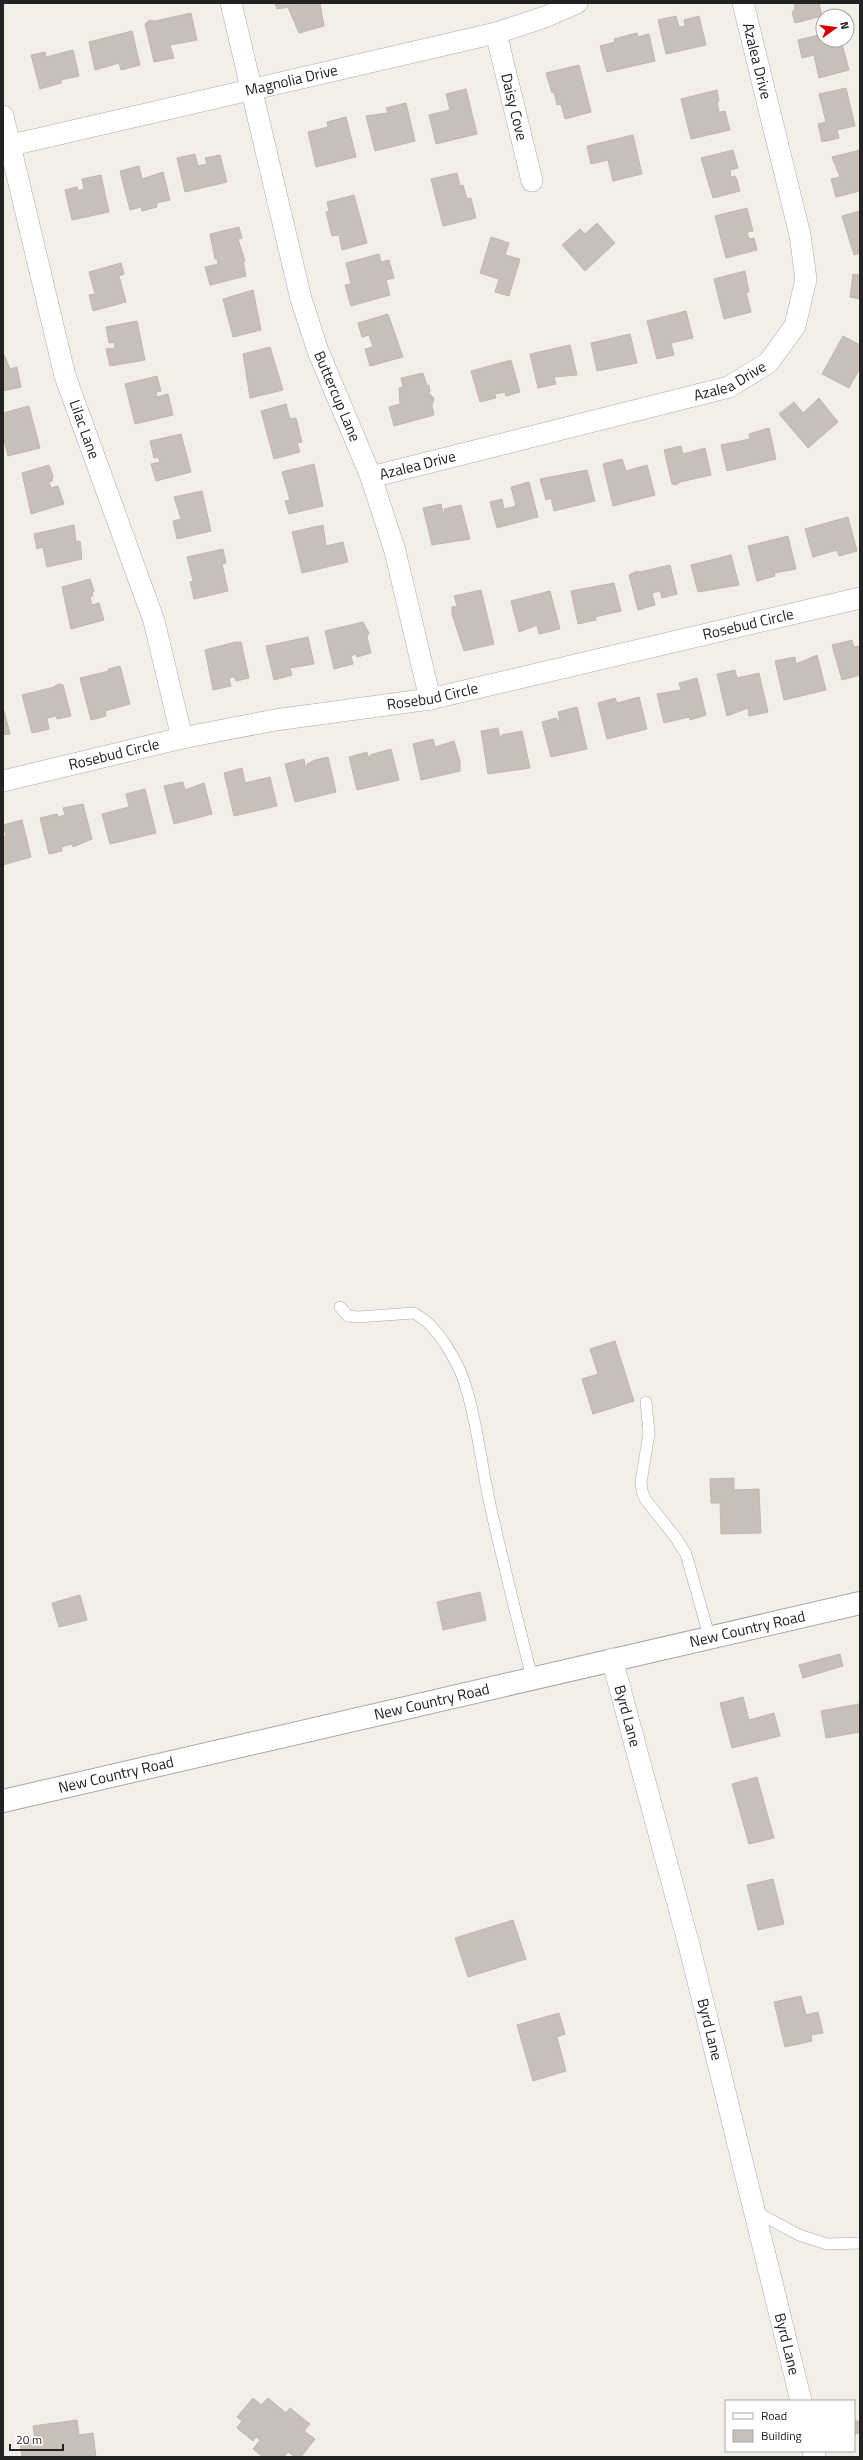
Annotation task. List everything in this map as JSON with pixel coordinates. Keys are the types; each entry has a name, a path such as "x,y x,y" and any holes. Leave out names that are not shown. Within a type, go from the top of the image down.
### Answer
{"street":[{"name":"Buttercup Lane","path":"231,3 253,90 301,299 318,351 371,477 395,551 430,699"},
{"name":"Magnolia Drive","path":"7,146 496,33 546,17 577,3"},
{"name":"Azalea Drive","path":"371,477 729,386 768,363 795,326 806,279 800,235 743,3"},
{"name":"Daisy Cove","path":"496,33 532,181"},
{"name":"Lilac Lane","path":"3,116 7,146 65,376 154,622 182,738"},
{"name":"Rosebud Circle","path":"3,781 182,738 275,720 430,699 860,598"},
{"name":"New Country Road","path":"3,1801 532,1678 710,1639 860,1603"},
{"name":"Byrd Lane","path":"612,1660 690,1949 801,2400"}],"lane":[{"path":"340,1307 348,1316 358,1317 414,1313 421,1316 429,1323 441,1338 456,1365 467,1390 499,1548 532,1678"},
{"path":"646,1402 649,1433 641,1482 642,1491 645,1500 676,1538 686,1554 710,1639"},
{"path":"754,2211 799,2235 827,2244 860,2243"}],"building":[{"path":"275,3 320,3 324,26 299,33 288,7 277,9"},
{"path":"795,3 819,3 820,8 815,8 815,18 795,23 792,12 794,11"},
{"path":"191,13 197,40 170,45 174,58 154,62 145,24 150,20 155,21"},
{"path":"676,16 679,27 685,26 684,20 699,16 706,45 666,54 658,20"},
{"path":"132,31 140,65 121,70 119,63 95,70 89,42"},
{"path":"637,33 638,37 649,34 655,61 607,72 600,46 615,42 614,39"},
{"path":"815,36 815,48 843,48 849,70 819,78 814,55 802,58 798,40"},
{"path":"73,50 79,76 61,80 61,83 40,89 31,55 45,52 46,57"},
{"path":"579,65 591,112 565,119 561,104 557,105 554,92 552,93 546,73"},
{"path":"846,88 855,126 837,130 839,138 822,142 818,124 826,122 819,94"},
{"path":"466,89 477,134 436,144 429,115 450,110 446,94"},
{"path":"717,90 719,111 716,113 725,111 730,130 691,139 681,99"},
{"path":"406,103 415,141 375,151 366,116 388,113 386,108"},
{"path":"346,117 356,157 316,167 308,132 328,127 327,122"},
{"path":"633,135 642,174 613,181 608,160 591,164 587,146"},
{"path":"733,150 738,168 730,170 731,177 735,176 740,191 713,198 701,158"},
{"path":"860,150 860,191 836,197 831,179 840,177 832,157"},
{"path":"195,154 198,166 207,164 205,158 220,155 227,182 185,192 177,158"},
{"path":"139,166 142,179 163,172 170,200 157,203 157,207 142,211 141,207 130,210 120,171"},
{"path":"457,173 460,186 463,185 467,199 471,198 476,218 443,226 431,179"},
{"path":"101,175 109,212 72,220 65,190 77,187 78,191 84,189 82,179"},
{"path":"354,195 367,243 342,250 339,235 332,236 326,212 329,211 327,202"},
{"path":"747,208 753,231 747,232 749,239 754,238 757,250 726,258 715,216"},
{"path":"860,211 860,253 854,255 842,216"},
{"path":"597,223 615,243 585,271 562,245 580,229 585,234"},
{"path":"239,227 242,238 238,239 245,261 243,261 246,276 210,285 205,267 218,264 217,259 215,259 210,234"},
{"path":"491,237 509,243 505,255 520,259 509,296 495,292 499,279 480,273"},
{"path":"379,254 381,262 389,260 394,278 386,280 390,295 351,306 345,285 351,284 346,263"},
{"path":"121,263 124,274 119,276 126,302 93,311 89,295 95,294 89,272"},
{"path":"745,271 749,292 746,292 751,312 724,319 714,279"},
{"path":"853,274 860,275 860,299 850,297"},
{"path":"253,290 261,330 233,337 223,299"},
{"path":"686,311 693,338 671,343 674,355 657,359 647,321"},
{"path":"388,314 403,357 370,366 365,349 373,347 369,335 362,337 358,323"},
{"path":"137,321 145,360 110,366 106,349 115,348 114,342 109,343 106,327"},
{"path":"630,334 637,363 597,371 591,343"},
{"path":"843,336 860,345 860,368 849,388 822,374"},
{"path":"570,345 577,375 554,377 556,384 538,388 530,354"},
{"path":"270,347 283,390 250,398 243,354"},
{"path":"3,352 10,369 17,367 21,387 3,391"},
{"path":"511,360 520,392 506,396 505,392 495,394 496,398 480,402 471,371"},
{"path":"423,373 427,386 429,385 430,392 428,392 434,398 432,406 434,415 394,426 389,407 400,404 399,388 403,387 401,378"},
{"path":"157,376 161,391 156,392 157,397 168,394 173,415 135,424 125,384"},
{"path":"819,398 838,422 808,448 779,414 794,402 803,413"},
{"path":"286,404 290,419 296,418 302,442 297,443 300,452 274,459 261,411"},
{"path":"29,406 40,448 8,456 3,436 3,413"},
{"path":"769,428 776,459 727,471 721,445 750,439 749,434"},
{"path":"181,434 191,472 156,481 151,464 160,462 158,457 154,458 150,441"},
{"path":"681,446 683,454 705,448 711,475 680,482 676,485 672,484 664,450"},
{"path":"622,459 626,471 647,465 655,495 613,506 603,464"},
{"path":"314,464 323,506 289,514 285,501 290,500 282,472"},
{"path":"49,465 53,476 52,481 49,482 51,488 58,486 64,504 31,514 22,473"},
{"path":"587,470 595,501 554,511 551,498 546,500 540,479"},
{"path":"529,482 538,517 497,528 490,502 502,499 504,509 516,506 511,487"},
{"path":"202,491 211,531 177,539 173,521 181,519 174,497"},
{"path":"441,504 443,513 445,513 444,509 461,505 470,539 432,545 423,508"},
{"path":"848,517 857,551 839,556 837,550 813,557 805,529"},
{"path":"74,525 76,542 80,541 82,559 47,567 43,547 37,549 34,534"},
{"path":"323,525 326,546 343,542 348,562 302,573 292,532"},
{"path":"788,536 796,569 774,573 775,576 757,581 748,546"},
{"path":"223,549 226,563 222,564 228,591 194,599 190,582 193,581 187,557"},
{"path":"731,555 739,585 698,592 691,565"},
{"path":"670,565 677,594 662,598 660,591 652,593 655,605 638,610 629,575 637,571 640,572"},
{"path":"90,579 94,591 92,592 93,596 90,597 92,605 99,603 104,620 71,629 62,587"},
{"path":"614,583 621,611 595,617 596,620 578,624 571,591"},
{"path":"481,590 494,644 464,651 452,614 452,607 457,606 454,596"},
{"path":"550,591 560,629 539,634 537,625 519,632 511,601"},
{"path":"363,622 369,633 367,637 371,653 357,657 356,654 351,656 353,664 334,669 325,631"},
{"path":"308,637 314,664 290,668 292,675 274,680 266,646"},
{"path":"852,640 854,647 860,646 860,675 842,680 832,645"},
{"path":"235,642 241,642 249,678 236,681 234,677 229,678 231,686 213,690 205,650"},
{"path":"817,655 826,690 784,700 775,661 795,657 796,664"},
{"path":"120,666 130,704 105,711 106,716 91,720 80,678 109,671 108,669"},
{"path":"735,670 737,678 759,673 768,712 749,716 748,708 727,716 717,674"},
{"path":"697,678 706,715 690,720 689,717 664,723 657,694 681,690 679,683"},
{"path":"58,684 63,685 71,716 57,719 56,716 47,718 49,729 32,733 22,695 54,687"},
{"path":"639,697 647,729 607,739 598,703 615,698 617,703"},
{"path":"3,707 10,734 3,735"},
{"path":"577,707 587,749 551,757 542,722 557,718 557,721 560,721 558,712"},
{"path":"498,728 500,739 502,735 522,731 530,768 488,774 481,731"},
{"path":"433,739 435,747 454,741 460,761 460,771 421,780 413,744"},
{"path":"391,749 399,780 357,790 349,757 367,752 369,760 370,755"},
{"path":"328,757 336,792 295,802 285,764 304,759 305,766 308,766 307,764 315,760"},
{"path":"242,768 245,783 270,777 277,806 234,816 224,773"},
{"path":"183,782 185,790 204,783 212,814 174,824 164,786"},
{"path":"145,789 156,833 110,844 102,814 129,807 126,794"},
{"path":"83,804 92,839 73,847 72,844 61,847 62,851 49,854 40,818 57,814 58,817 65,815 63,808"},
{"path":"22,820 31,857 3,865 3,837 6,836 3,825"},
{"path":"615,1341 634,1401 593,1414 582,1379 598,1374 590,1349"},
{"path":"734,1478 734,1490 759,1489 761,1533 721,1534 720,1503 711,1503 710,1479"},
{"path":"480,1592 486,1620 443,1630 437,1602"},
{"path":"80,1595 87,1620 59,1627 52,1603"},
{"path":"840,1654 843,1666 803,1678 799,1665"},
{"path":"743,1697 749,1720 774,1713 780,1736 732,1748 720,1703"},
{"path":"859,1704 860,1732 826,1738 821,1711"},
{"path":"757,1777 774,1838 749,1844 732,1784"},
{"path":"773,1879 784,1924 758,1930 747,1885"},
{"path":"513,1920 526,1959 468,1977 455,1938"},
{"path":"801,1996 806,2015 818,2012 823,2033 811,2035 812,2041 785,2047 774,2002"},
{"path":"559,2013 565,2034 557,2037 566,2071 533,2081 517,2025"},
{"path":"253,2398 261,2405 268,2398 286,2413 290,2408 310,2424 304,2431 315,2439 301,2457 295,2457 288,2452 284,2457 263,2457 253,2449 260,2440 256,2437 253,2441 237,2428 242,2421 237,2417"},
{"path":"77,2420 79,2435 93,2433 96,2457 22,2457 20,2441 35,2439 33,2426"},
{"path":"855,2421 860,2421 860,2433 855,2434"}]}
